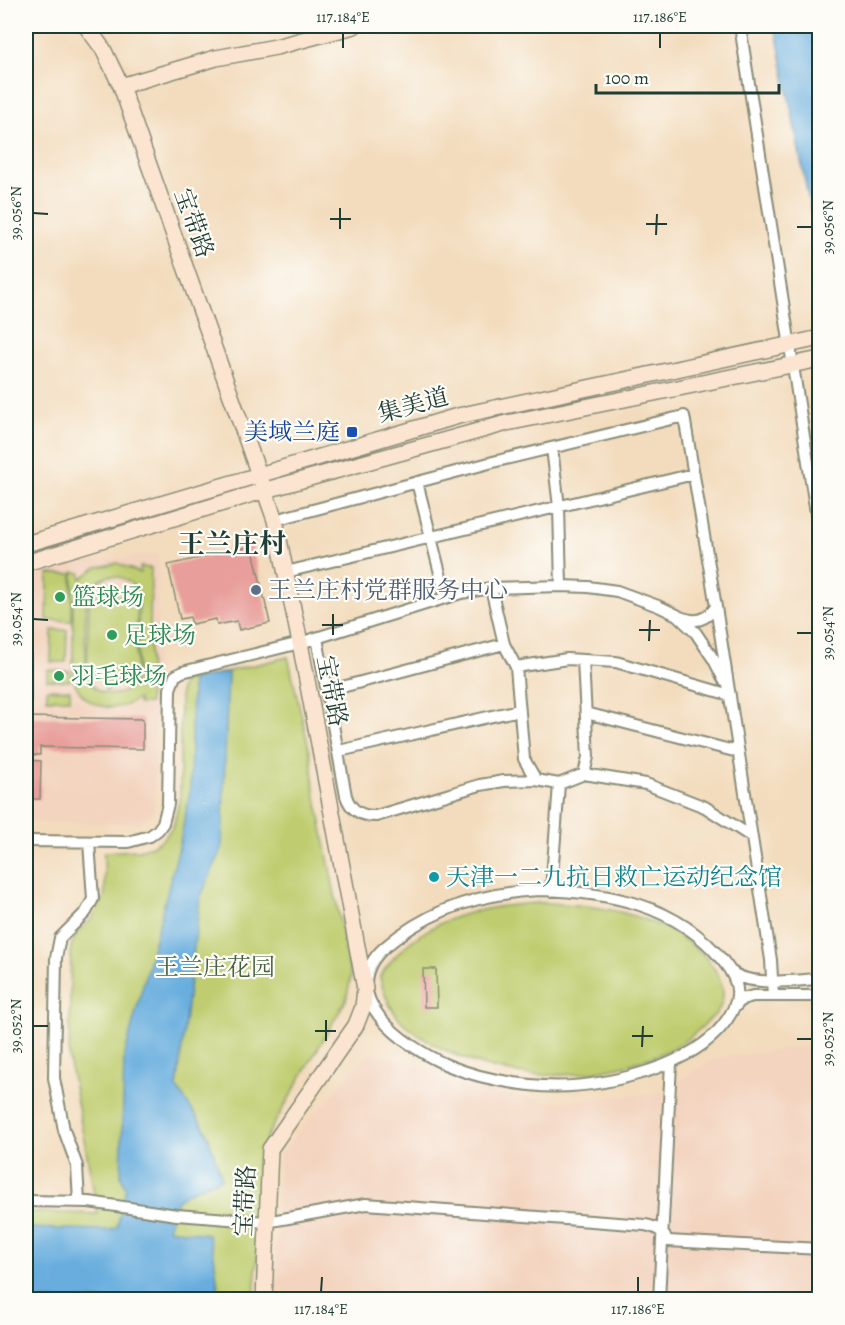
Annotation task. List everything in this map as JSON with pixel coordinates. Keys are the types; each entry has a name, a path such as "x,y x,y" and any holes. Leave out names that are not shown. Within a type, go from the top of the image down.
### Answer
{"main road":[{"name":"宝带路","path":"86,26 103,49 121,86 275,520 365,989 363,1007 356,1024 270,1149 264,1299"},
{"path":"121,86 216,58 276,47 354,26"},
{"name":"集美道","path":"26,544 259,473 458,416 819,338"},
{"name":"集美道","path":"26,563 266,490 507,423 819,359"}],"street":[{"path":"740,26 819,539"},
{"path":"275,520 417,482 684,416 752,837 773,996"},
{"path":"552,448 559,507 561,586"},
{"path":"286,572 694,474"},
{"path":"417,482 446,597"},
{"path":"26,841 140,841 150,836 163,823 168,804 170,689 175,676 189,670 300,643 446,597 491,588 588,586 617,591 690,621 704,619 716,608"},
{"path":"491,588 504,644 516,667 524,759 536,780"},
{"path":"676,615 696,633 714,660 729,692"},
{"path":"317,638 346,796 349,805 361,814 376,816 480,785 504,781 536,780 559,784 584,774 646,784 705,807 752,837"},
{"path":"327,691 504,644"},
{"path":"516,667 567,659 616,662 729,692"},
{"path":"584,660 588,757 584,774"},
{"path":"339,751 519,710"},
{"path":"586,713 738,752"},
{"path":"551,891 559,784"},
{"path":"79,1202 77,1166 74,1152 64,1130 54,1078 56,958 60,938 86,912 93,898 89,842"},
{"path":"819,979 744,979 729,969 699,936 680,922 660,912 605,896 524,891 486,896 438,912 405,932 383,949 370,966 365,989 370,1004 382,1019 416,1048 447,1065 486,1078 542,1086 590,1085 622,1078 671,1062 710,1038 724,1023 733,1008 742,999 748,997 819,996"},
{"path":"729,969 738,989 733,1008"},
{"path":"659,1299 671,1062"},
{"path":"26,1201 116,1205 177,1215 266,1222 366,1204 645,1225 662,1232 668,1241 819,1249"}],"shaded area":[{"path":"159,554 154,808 152,814 139,823 35,823 26,820 26,568"},
{"path":"819,1045 819,1299 275,1300 279,1154 369,1053 401,1059 481,1090 556,1102 658,1093 715,1058"}],"green space":[{"path":"117,563 140,573 140,567 151,568 149,704 138,704 138,699 119,707 100,705 83,695 73,678 73,572 81,573 81,579 95,568","holes":["109,576 125,579 133,585 139,600 137,677 133,685 126,690 119,693 104,693 91,683 86,667 86,616 90,590"]},
{"name":"篮球场","path":"48,574 72,574 72,621 47,620"},
{"name":"足球场","path":"89,595 137,596 136,675 87,674"},
{"path":"52,630 67,630 66,662 51,662"},
{"name":"王兰庄花园","path":"288,657 311,757 314,787 351,977 346,1000 266,1138 254,1299 26,1300 26,1212 98,1214 69,1059 71,947 76,934 92,919 105,895 104,852 139,850 152,846 162,840 173,827 180,798 180,688 183,682"},
{"name":"羽毛球场","path":"47,670 70,671 70,681 47,680"},
{"path":"104,679 127,681 106,691"},
{"name":"羽毛球场","path":"47,689 70,690 70,699 47,699"},
{"path":"540,903 582,906 624,913 663,927 681,937 704,955 719,977 723,993 718,1011 690,1037 676,1047 659,1054 632,1064 602,1070 546,1075 515,1072 471,1061 420,1036 394,1012 388,1002 380,977 394,957 411,941 450,919 471,912"}],"water":[{"path":"775,26 813,26 820,60 819,254"},
{"path":"228,672 222,849 200,898 177,1088 206,1130 222,1178 189,1192 177,1200 168,1229 208,1234 214,1255 218,1287 209,1299 26,1300 26,1228 111,1230 117,1227 126,1188 121,1176 124,1057 179,847 190,791 192,680"}],"building":[{"path":"252,546 270,623 239,630 237,621 217,625 216,619 192,624 190,617 180,619 168,565"},
{"path":"26,593 30,593 29,627 26,627"},
{"path":"26,629 31,629 31,703 26,703"},
{"path":"26,717 143,719 143,749 40,747 40,755 26,755"},
{"path":"26,760 41,761 40,799 26,799"},
{"path":"423,969 436,969 437,1007 424,1007"}],"place":[{"name":"美域兰庭","path":"352,432"},
{"name":"王兰庄村党群服务中心","path":"256,590"},
{"name":"篮球场","path":"60,597"},
{"name":"足球场","path":"112,635"},
{"name":"羽毛球场","path":"59,676"},
{"name":"天津一二九抗日救亡运动纪念馆","path":"434,877"}],"district":[{"name":"王兰庄村","path":"232,544"}]}
